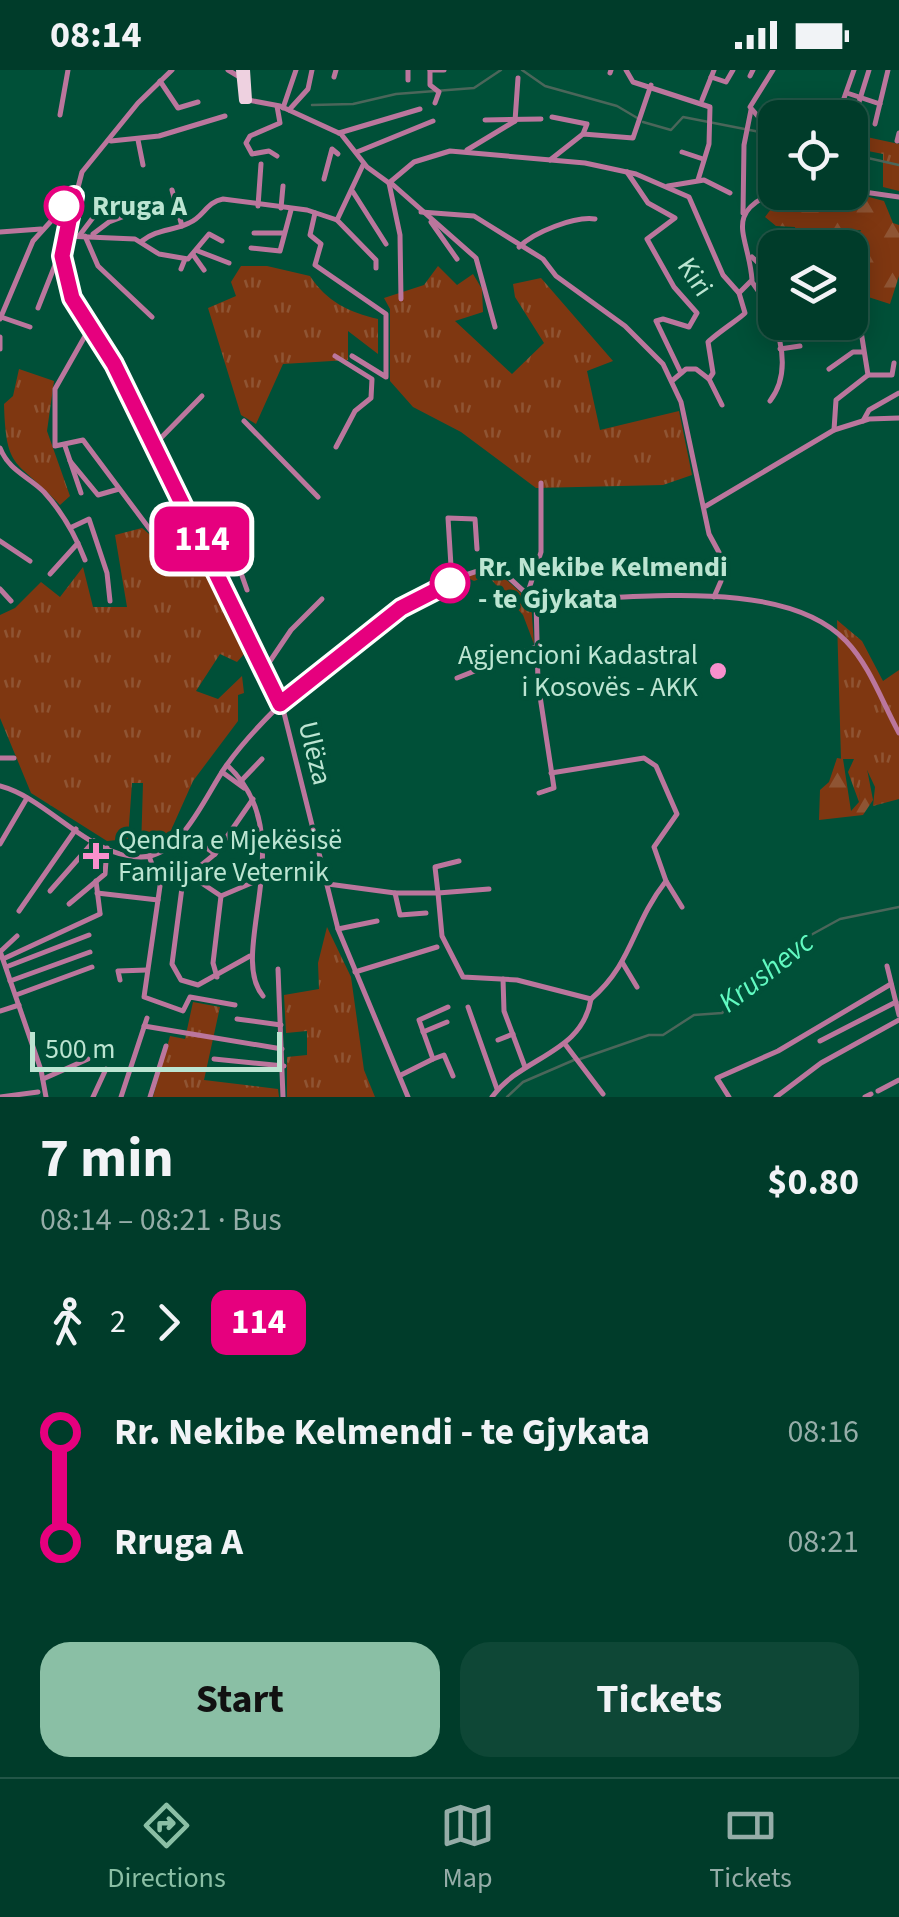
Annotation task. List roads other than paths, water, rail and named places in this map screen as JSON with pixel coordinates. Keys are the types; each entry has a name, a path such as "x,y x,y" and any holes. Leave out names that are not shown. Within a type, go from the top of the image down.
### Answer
{"main road":[{"path":"241,72 243,100 248,100"}],"street":[{"path":"60,115 68,70"},
{"path":"38,308 62,249 80,175 111,141 134,107 172,70"},
{"path":"228,70 241,72"},
{"path":"277,156 269,151 252,154 246,143 250,136 280,123 296,70"},
{"path":"283,108 308,88 312,70"},
{"path":"408,70 408,80"},
{"path":"435,103 440,97 430,85 430,70 444,70"},
{"path":"626,70 632,82 710,106 698,180"},
{"path":"702,101 713,74 728,81 733,70"},
{"path":"758,290 752,282 750,255 742,230 748,130 751,110 773,70"},
{"path":"843,100 854,70"},
{"path":"860,98 869,70"},
{"path":"875,124 888,70"},
{"path":"515,121 518,78"},
{"path":"160,81 179,109 198,102"},
{"path":"583,134 633,138 651,85"},
{"path":"846,93 880,104"},
{"path":"248,100 283,108 339,133 364,164 476,258 496,327"},
{"path":"339,133 420,109"},
{"path":"751,110 758,114"},
{"path":"111,141 138,140 225,116"},
{"path":"550,160 583,134 587,124 552,117"},
{"path":"485,120 541,119"},
{"path":"357,152 433,121"},
{"path":"465,152 515,121"},
{"path":"138,140 143,166"},
{"path":"324,179 332,149 338,154"},
{"path":"390,183 419,159 446,151 465,152 627,172 695,203 703,234 723,275 739,294 744,315 725,324 708,343 713,373 709,379"},
{"path":"682,152 703,160"},
{"path":"258,206 261,164"},
{"path":"338,220 364,164"},
{"name":"Kiri","path":"627,172 648,203 674,216 674,223 647,239 674,287 697,314 691,326 656,321 681,373"},
{"path":"662,186 698,180 719,184 730,193"},
{"path":"390,183 400,230 401,299"},
{"path":"281,209 284,186"},
{"path":"172,190 182,226"},
{"path":"353,192 386,244"},
{"path":"868,193 899,197"},
{"path":"30,327 0,318 41,230 74,196"},
{"path":"127,200 95,216 85,236 98,266 152,316"},
{"path":"65,236 142,241 194,221 216,200 315,212 338,220 376,260 376,268"},
{"path":"744,213 758,201"},
{"path":"251,248 279,252 291,210"},
{"path":"85,236 138,211"},
{"path":"315,212 310,235 320,242 315,266 385,311 386,376 352,356"},
{"path":"422,212 474,216 542,259 556,276 588,295 638,338 673,380 709,534 723,563 711,596"},
{"path":"430,219 457,259"},
{"path":"520,246 532,235 551,232 569,220 595,219"},
{"path":"1,232 41,230"},
{"path":"254,234 286,231"},
{"path":"142,241 159,254 185,259 196,254 209,234 222,241"},
{"name":"Ulëza","path":"62,249 69,288 114,364 280,704 338,929 375,1026 408,1097"},
{"path":"196,254 228,263"},
{"path":"196,254 204,270"},
{"path":"750,255 758,262"},
{"path":"181,269 185,259"},
{"path":"739,294 752,282"},
{"path":"90,329 54,393 54,444 66,446 83,440 172,559 210,557 234,550"},
{"path":"0,337 0,350"},
{"path":"770,401 783,377 777,340"},
{"path":"861,340 868,375"},
{"path":"780,349 800,346"},
{"path":"829,369 853,352 863,352"},
{"path":"335,356 372,379 374,386 336,447"},
{"path":"834,430 838,399 868,375 892,375 894,363"},
{"path":"673,380 693,368 709,379 722,405"},
{"path":"863,421 869,410 899,392"},
{"path":"153,446 202,396"},
{"path":"705,507 834,430 863,421 899,418"},
{"path":"244,421 318,497"},
{"path":"66,446 81,493"},
{"path":"0,448 10,466 44,492 72,527 85,560"},
{"path":"70,461 98,494 119,489"},
{"path":"527,595 541,552 541,483"},
{"path":"452,582 448,518 475,519 477,548"},
{"path":"72,527 90,519 108,573 110,601"},
{"path":"229,539 247,590"},
{"path":"0,540 30,560"},
{"path":"50,574 78,542"},
{"path":"0,786 27,798 107,848 150,856 166,849 225,769 280,704 401,608 452,582 494,568 536,600 711,596 802,613 826,625 862,660 899,733"},
{"path":"0,589 11,601"},
{"path":"263,671 291,630 322,600"},
{"path":"536,600 538,682 554,788 538,793"},
{"path":"456,678 538,646"},
{"path":"0,758 14,758"},
{"path":"551,772 638,758 654,764 677,814 653,850 682,907"},
{"path":"241,782 262,759"},
{"path":"225,769 252,798 261,824 258,935 250,956 217,977 194,985 181,980 173,968 180,888 188,874 216,854 252,798"},
{"path":"0,844 27,798"},
{"path":"19,911 76,829"},
{"path":"183,831 216,854"},
{"path":"50,891 94,840"},
{"path":"70,904 106,871 107,848"},
{"path":"150,856 159,880 146,998 183,1011 190,997 236,1005"},
{"path":"459,861 436,867 442,936 460,975 503,979 592,998"},
{"path":"188,874 221,896"},
{"path":"221,896 261,879"},
{"path":"1,954 101,914 96,881"},
{"path":"492,1097 526,1068 581,1031 592,998 614,980 640,917 666,881"},
{"path":"326,884 395,893 489,889"},
{"path":"395,893 400,915 426,913"},
{"path":"97,894 158,900"},
{"path":"217,977 214,963 221,896"},
{"path":"338,929 378,921"},
{"path":"6,967 89,935"},
{"path":"1,954 17,936"},
{"path":"355,972 437,947"},
{"path":"10,980 90,952"},
{"path":"1,954 46,1097"},
{"path":"250,956 263,996"},
{"path":"622,962 636,987"},
{"path":"776,1097 854,1042 899,1017 886,966"},
{"path":"16,994 92,968"},
{"path":"278,969 282,1097"},
{"path":"120,980 118,971 147,970"},
{"path":"503,979 504,1012 526,1068"},
{"path":"728,1097 718,1078 891,984"},
{"path":"820,1040 896,1002"},
{"path":"0,1012 18,1004"},
{"path":"468,1007 497,1090"},
{"path":"433,1059 420,1019 448,1008"},
{"path":"237,1019 281,1025"},
{"path":"122,1097 145,1022 161,1029 282,1049"},
{"path":"423,1032 448,1022"},
{"path":"498,1040 512,1034"},
{"path":"565,1044 603,1094"},
{"path":"150,1097 166,1046"},
{"path":"400,1075 444,1055 453,1076"},
{"path":"43,1079 88,1059"},
{"path":"214,1060 284,1068"},
{"path":"226,1063 284,1068"},
{"path":"94,1097 106,1069"},
{"path":"871,1094 899,1080"},
{"path":"0,1097 38,1092"}],"waterway":[{"path":"312,105 353,104 396,94 474,88 501,70"},
{"path":"522,70 545,86 617,106 639,119"},
{"path":"643,122 671,130 683,117 758,132"},
{"path":"868,158 899,165"},
{"name":"Krushevc","path":"580,1059 649,1035 663,1035 694,1015 722,1013 809,936 840,919 899,907"},
{"name":"Krushevc","path":"507,1097 523,1082 574,1060"}],"place":[{"name":"Rruga A","path":"64,206"},
{"name":"Rr. Nekibe Kelmendi - te Gjykata","path":"450,583"},
{"name":"Agjencioni Kadastral i Kosovës - AKK","path":"718,671"},
{"name":"Qendra e Mjekësisë Familjare Veternik","path":"96,856"}]}
